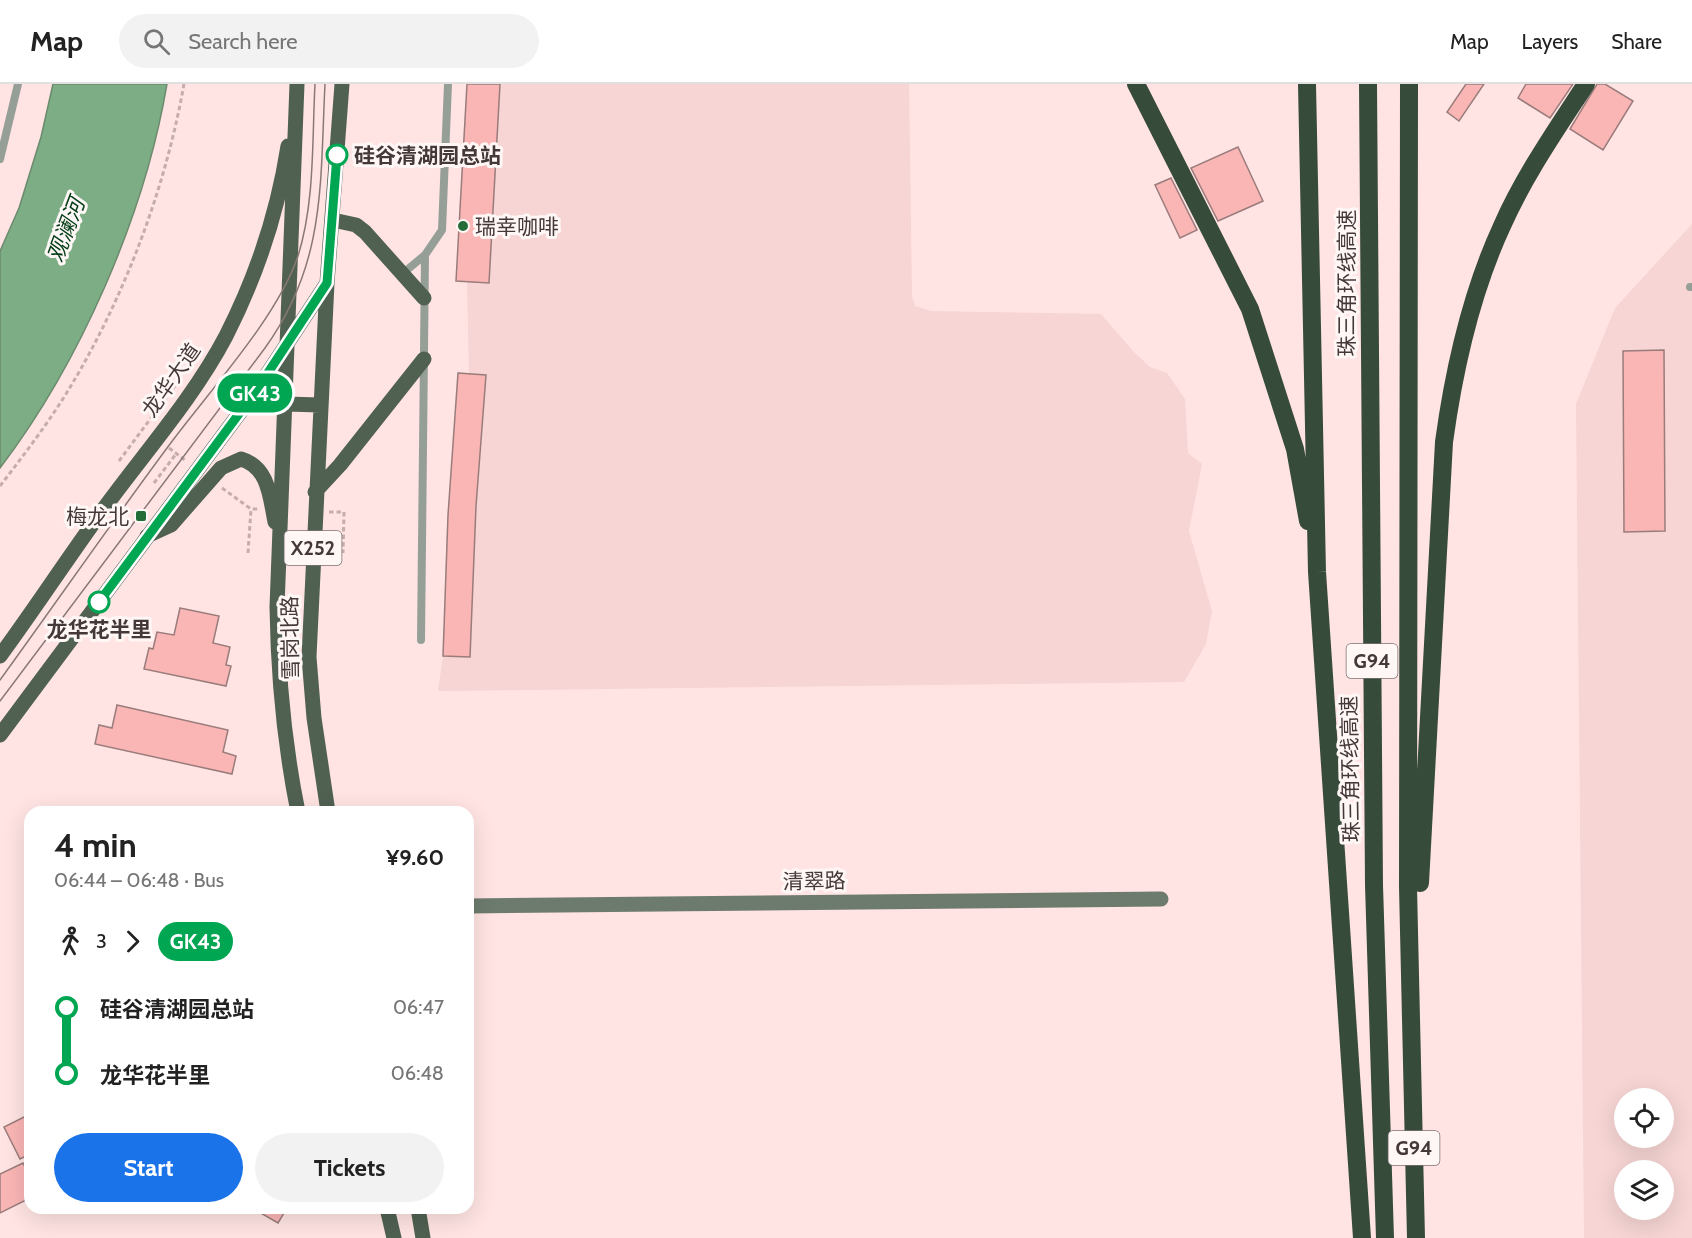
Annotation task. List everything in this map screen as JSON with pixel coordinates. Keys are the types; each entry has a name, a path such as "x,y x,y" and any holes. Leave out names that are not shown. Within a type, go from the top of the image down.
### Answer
{"highway":[{"path":"1136,84 1250,309 1295,449 1317,572"},
{"path":"1307,84 1317,572 1362,1238"},
{"name":"珠三角环线高速","path":"1368,84 1374,885 1385,1238"},
{"name":"G94","path":"1409,84 1408,887 1416,1238"},
{"path":"1412,1059 1441,489 1449,408 1475,300 1501,227 1518,192 1586,84"}],"main road":[{"name":"X252","path":"327,283 342,84"},
{"name":"龙华大道","path":"287,345 297,87"},
{"name":"龙华大道","path":"0,656 104,508 180,406 226,336 248,288 267,234 286,157 297,87"},
{"path":"333,220 356,225 365,232 424,298"},
{"path":"0,735 256,391 327,283"},
{"name":"雪岗北路","path":"327,283 315,492 309,657 314,718 327,806"},
{"name":"雪岗北路","path":"287,345 279,540 279,682 288,761 297,806"},
{"path":"315,492 340,465 424,359"},
{"path":"286,404 320,405"},
{"path":"147,536 171,525 221,468 241,459 255,465 263,475 279,540"},
{"path":"388,1214 394,1238"},
{"path":"419,1214 423,1238"}],"street":[{"name":"清翠路","path":"474,906 1161,899"}],"lane":[{"path":"0,159 18,84"},
{"path":"402,274 425,255 442,230 448,84"},
{"path":"421,640 425,255"}],"path":[{"path":"0,486 67,393 116,299 164,166 184,84"},
{"path":"165,382 187,352 196,358 189,367"},
{"path":"118,460 183,376"},
{"path":"144,429 152,435"},
{"path":"168,448 186,461"},
{"path":"154,483 176,454"},
{"path":"214,482 251,509 262,509"},
{"path":"248,553 251,509"},
{"path":"320,511 344,512 343,553"}],"shaded area":[{"path":"467,84 909,84 912,296 915,306 931,311 1101,314 1150,367 1167,373 1185,399 1188,453 1202,464 1189,531 1212,611 1206,644 1184,682 438,691 443,656 447,525 458,373 469,374 467,282 456,281"},
{"path":"1692,224 1692,1238 1584,1238 1576,404 1615,308"}],"water":[{"name":"观澜河","path":"53,84 167,84 157,134 143,184 126,235 105,286 57,382 0,468 0,251 19,208 41,137"}],"building":[{"path":"467,84 500,84 489,283 456,281"},
{"path":"1466,84 1484,84 1459,121 1447,112"},
{"path":"1526,84 1573,84 1550,118 1518,98"},
{"path":"1597,84 1605,84 1633,101 1603,150 1570,129"},
{"path":"1238,147 1263,201 1218,221 1191,168"},
{"path":"1171,178 1197,230 1180,238 1155,185"},
{"path":"1664,350 1665,531 1624,532 1623,351"},
{"path":"458,373 486,375 476,506 470,657 443,656 448,515"},
{"path":"180,608 219,616 213,643 230,647 226,665 231,666 226,686 144,669 149,648 153,649 157,632 174,635"},
{"path":"117,705 228,730 223,752 236,756 232,774 95,744 99,725 112,728"},
{"path":"24,1117 24,1157 20,1159 4,1127"},
{"path":"23,1163 24,1165 24,1201 0,1213 0,1174"},
{"path":"262,1214 283,1214 278,1223"}],"tram line":[{"path":"0,680 151,470 243,351 276,303 298,256 307,214 312,171 315,84"},
{"path":"0,701 265,348 285,316 299,285 316,222 320,189 325,84"}],"bus line":[{"name":"GK43","path":"99,602 256,391 327,283 337,155"}],"place":[{"name":"硅谷清湖园总站","path":"337,155"},
{"name":"瑞幸咖啡","path":"463,226"},
{"name":"梅龙北","path":"141,516"},
{"name":"龙华花半里","path":"99,602"}]}
